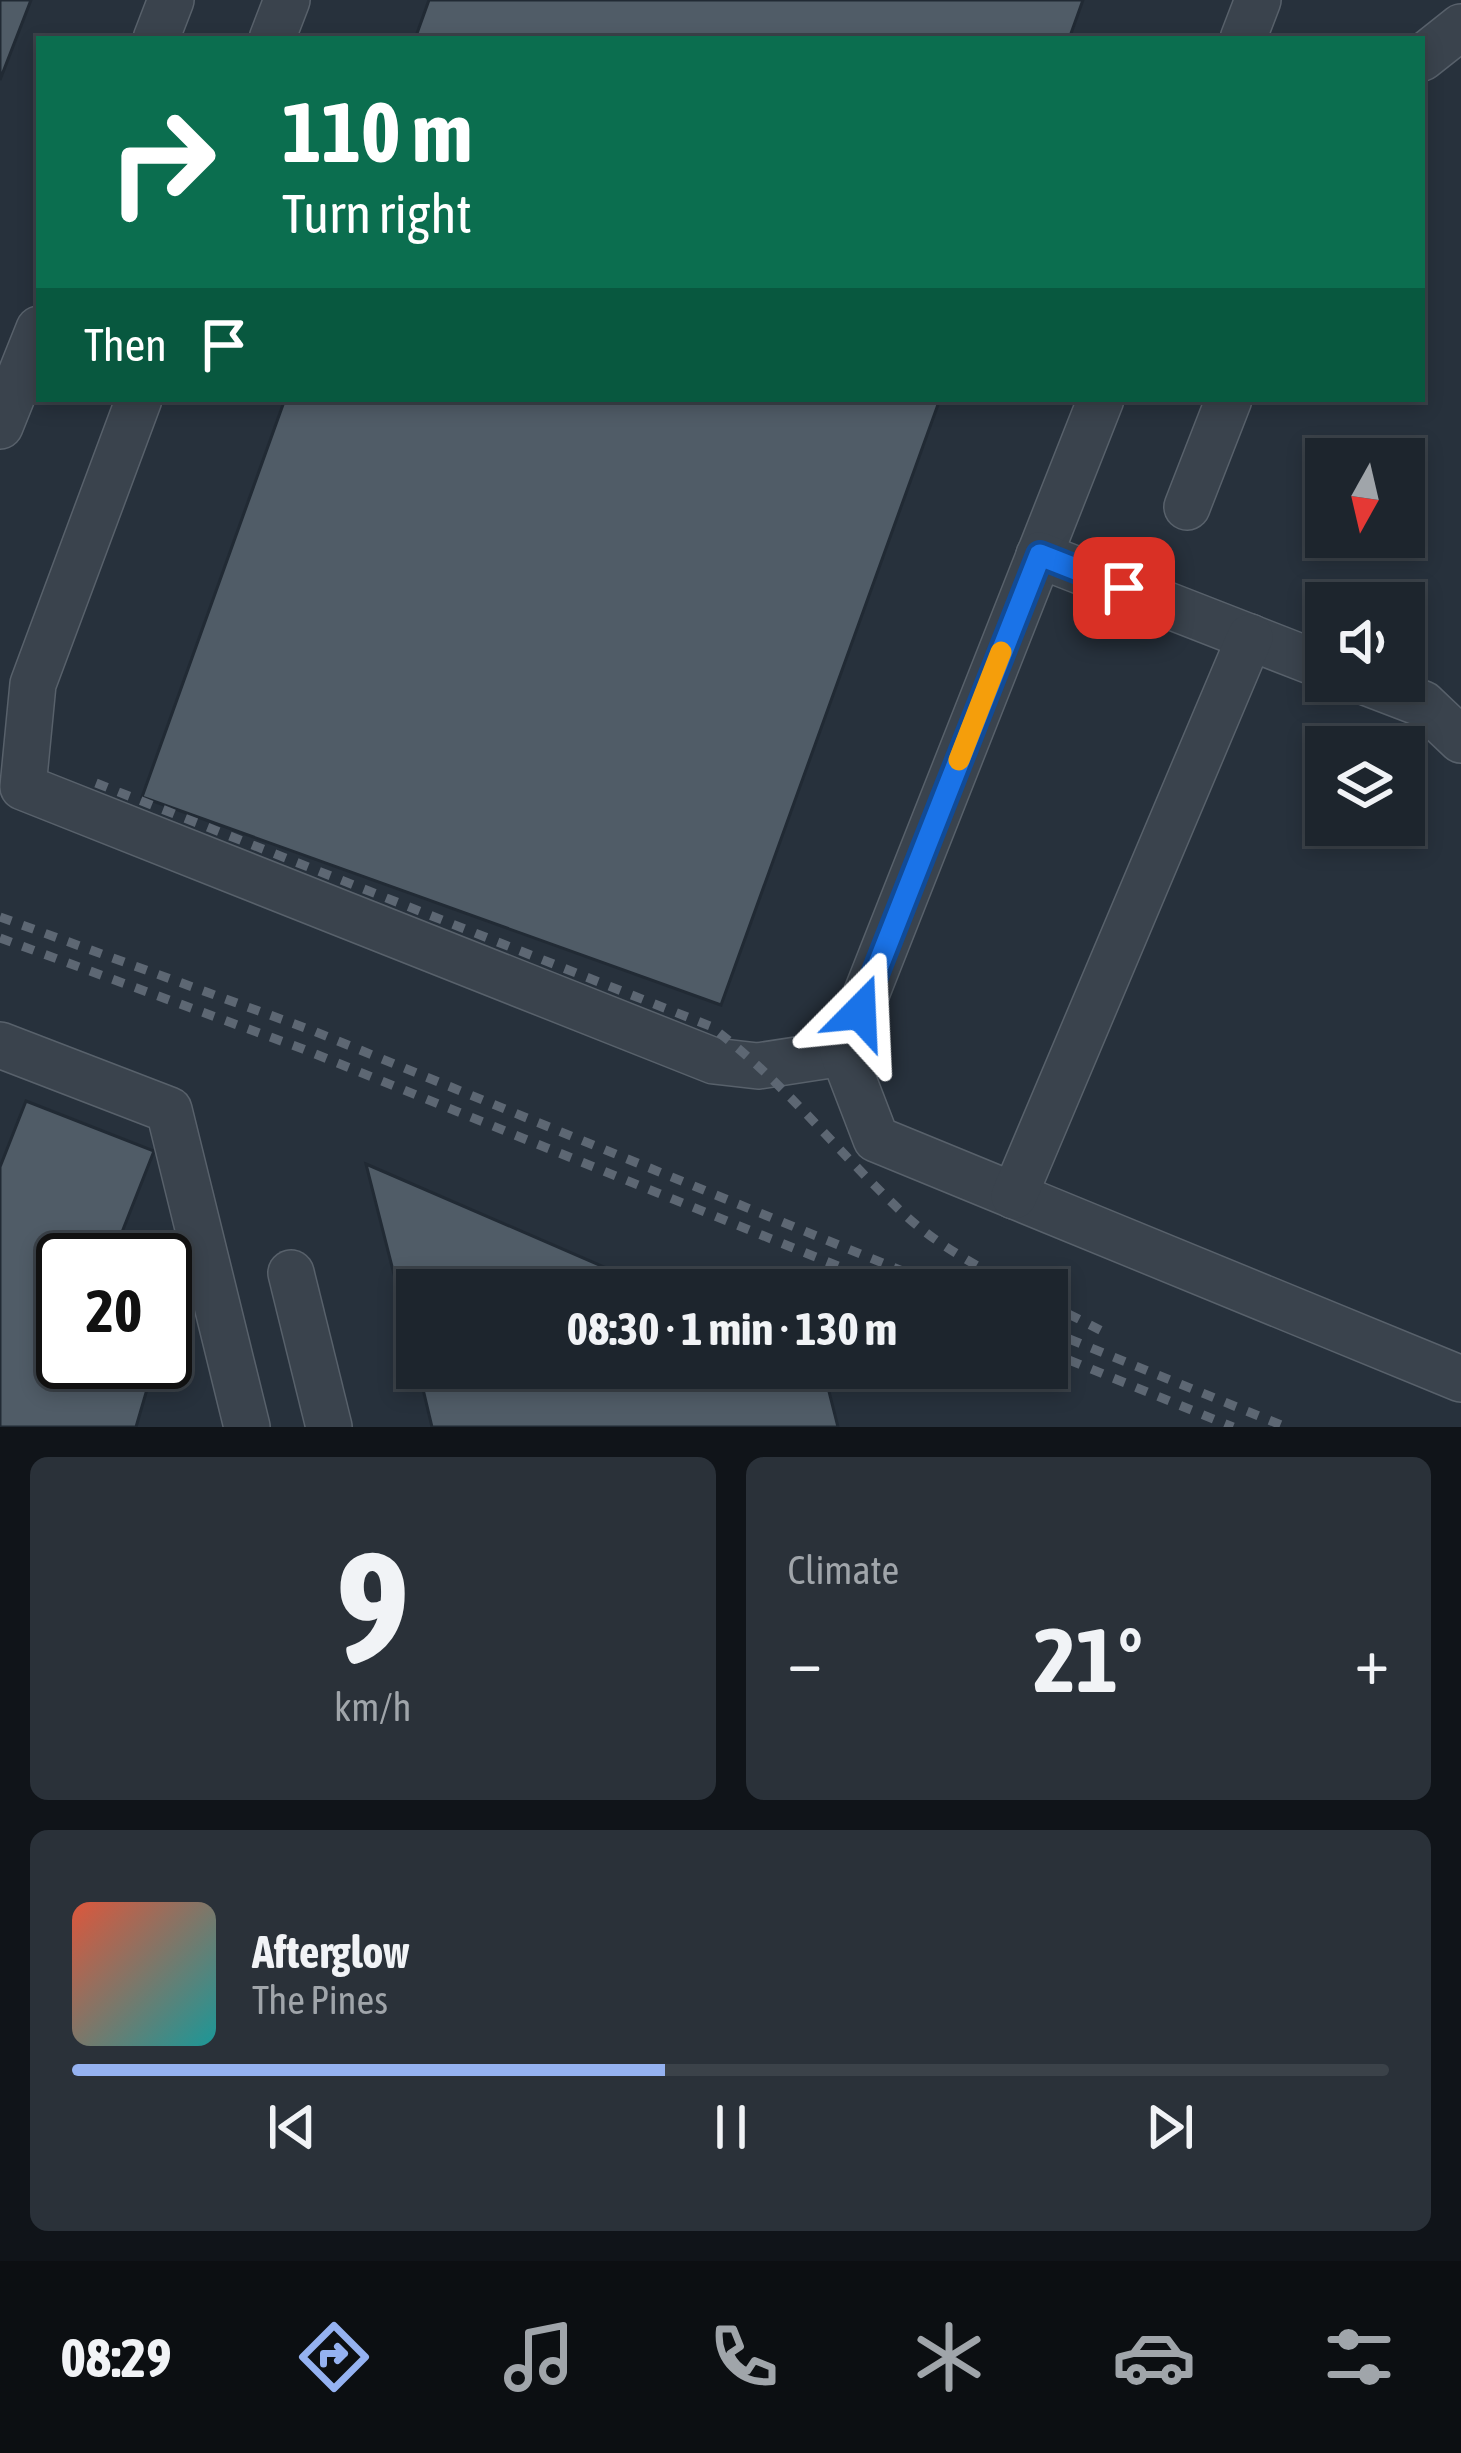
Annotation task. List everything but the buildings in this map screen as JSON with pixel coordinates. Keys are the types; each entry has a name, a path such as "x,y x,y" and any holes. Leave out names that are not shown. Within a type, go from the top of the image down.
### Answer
{"lane":[{"path":"157,36 171,0"},
{"path":"273,36 287,0"},
{"path":"1244,36 1258,0"},
{"path":"1425,56 1461,27"},
{"path":"0,426 36,336"},
{"path":"138,402 16,679 23,787 714,1061 758,1066 843,1053"},
{"path":"1100,402 843,1053 875,1139 1461,1378"},
{"path":"1187,508 1227,402"},
{"path":"1040,555 1305,659"},
{"path":"1014,1196 1250,637"},
{"path":"1418,702 1461,740"},
{"path":"0,1045 169,1110 247,1427"},
{"path":"291,1273 329,1427"}],"railway":[{"path":"96,783 710,1026 786,1093 918,1227 985,1269"},
{"path":"0,917 311,1030 897,1269"},
{"path":"0,938 303,1049 845,1269"},
{"path":"1068,1314 1102,1331"},
{"path":"1068,1339 1286,1427"},
{"path":"1068,1360 1233,1427"}],"slow traffic":[{"path":"959,760 1001,652"}],"route":[{"path":"860,1012 1040,555 1124,588"}]}
